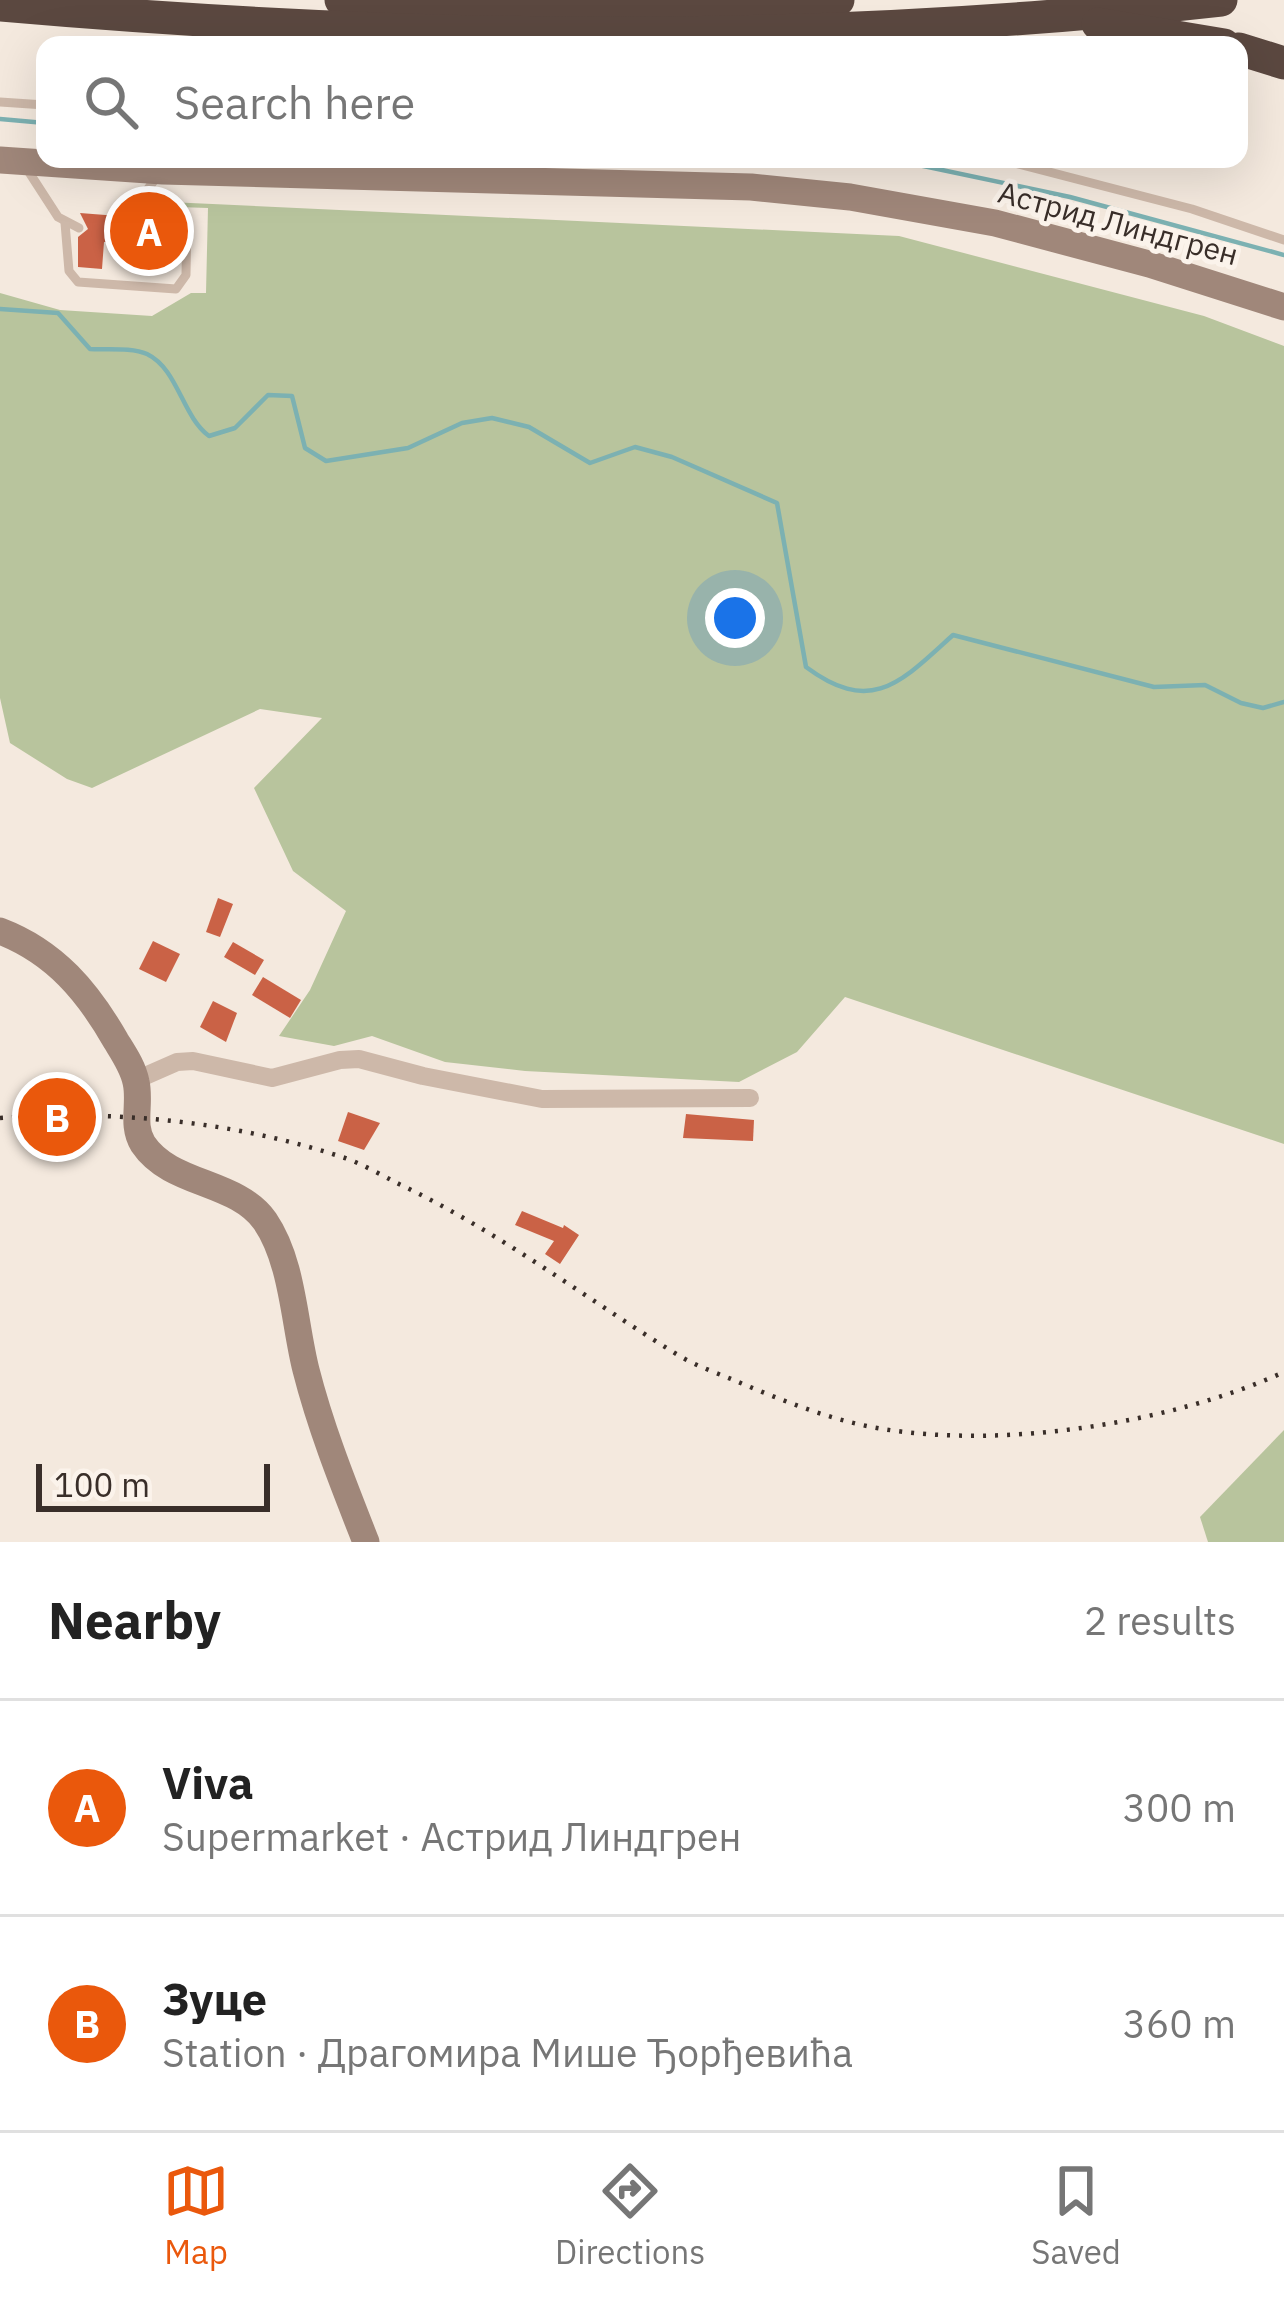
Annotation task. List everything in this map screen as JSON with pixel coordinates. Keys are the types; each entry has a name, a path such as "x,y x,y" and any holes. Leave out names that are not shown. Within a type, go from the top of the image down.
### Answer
{"highway":[{"path":"341,0 572,7 838,0"},
{"path":"0,4 382,32 647,35 1049,19 1221,0"},
{"path":"1049,19 1163,36"},
{"path":"1248,52 1284,63"}],"street":[{"name":"Астрид Линдгрен","path":"117,168 751,187 850,196 995,223 1195,277 1284,307"},
{"path":"0,932 40,951 76,981 105,1020 136,1080 138,1132 147,1149 172,1167 246,1201 267,1224 275,1239 312,1394 366,1542"},
{"path":"136,1080 177,1062 193,1061 272,1078 359,1059 542,1099 750,1098"}],"lane":[{"path":"0,102 36,104"},
{"path":"11,161 65,224 79,228"},
{"path":"1033,168 1192,209 1284,239"},
{"path":"128,217 163,171"},
{"path":"65,224 69,272 78,282 176,289 186,274 187,219 180,213 144,210 136,203"}],"green space":[{"path":"147,201 899,236 1204,316 1284,346 1284,1144 845,997 797,1052 739,1082 525,1071 445,1062 372,1036 334,1046 279,1036 310,990 346,911 293,871 254,788 322,718 260,709 92,788 67,779 10,743 0,698 0,293 60,310 152,316 191,293 206,293 208,208 150,206"},
{"path":"1284,1430 1284,1542 1208,1542 1200,1517"}],"building":[{"path":"80,213 118,216 127,226 138,217 166,221 163,267 134,265 136,244 104,242 102,269 78,267 78,237 88,229"},
{"path":"218,898 233,904 220,937 206,932"},
{"path":"153,941 180,954 166,982 139,969"},
{"path":"233,942 264,960 255,975 224,957"},
{"path":"263,977 301,1000 290,1018 252,995"},
{"path":"213,1001 237,1013 226,1042 200,1027"},
{"path":"348,1112 380,1123 364,1150 338,1141"},
{"path":"686,1114 754,1120 753,1141 683,1138"},
{"path":"522,1211 579,1235 560,1264 545,1254 554,1241 515,1225"}],"waterway":[{"path":"0,119 36,122"},
{"path":"933,168 1070,197 1284,255"},
{"path":"0,309 58,313 90,349 147,354 166,370 192,417 209,436 235,428 268,395 292,396 305,448 326,461 408,448 462,423 492,418 529,427 590,463 635,447 672,457 777,503 806,667 850,689 868,691 901,679 953,635 1154,687 1205,685 1263,708 1284,702"}],"railway":[{"path":"0,1118 173,1121 259,1135 349,1160 471,1223 685,1359 790,1403 883,1429 981,1436 1087,1427 1191,1405 1284,1372"}],"place":[{"name":"Viva","path":"149,231"},
{"name":"Зуце","path":"57,1117"}]}
